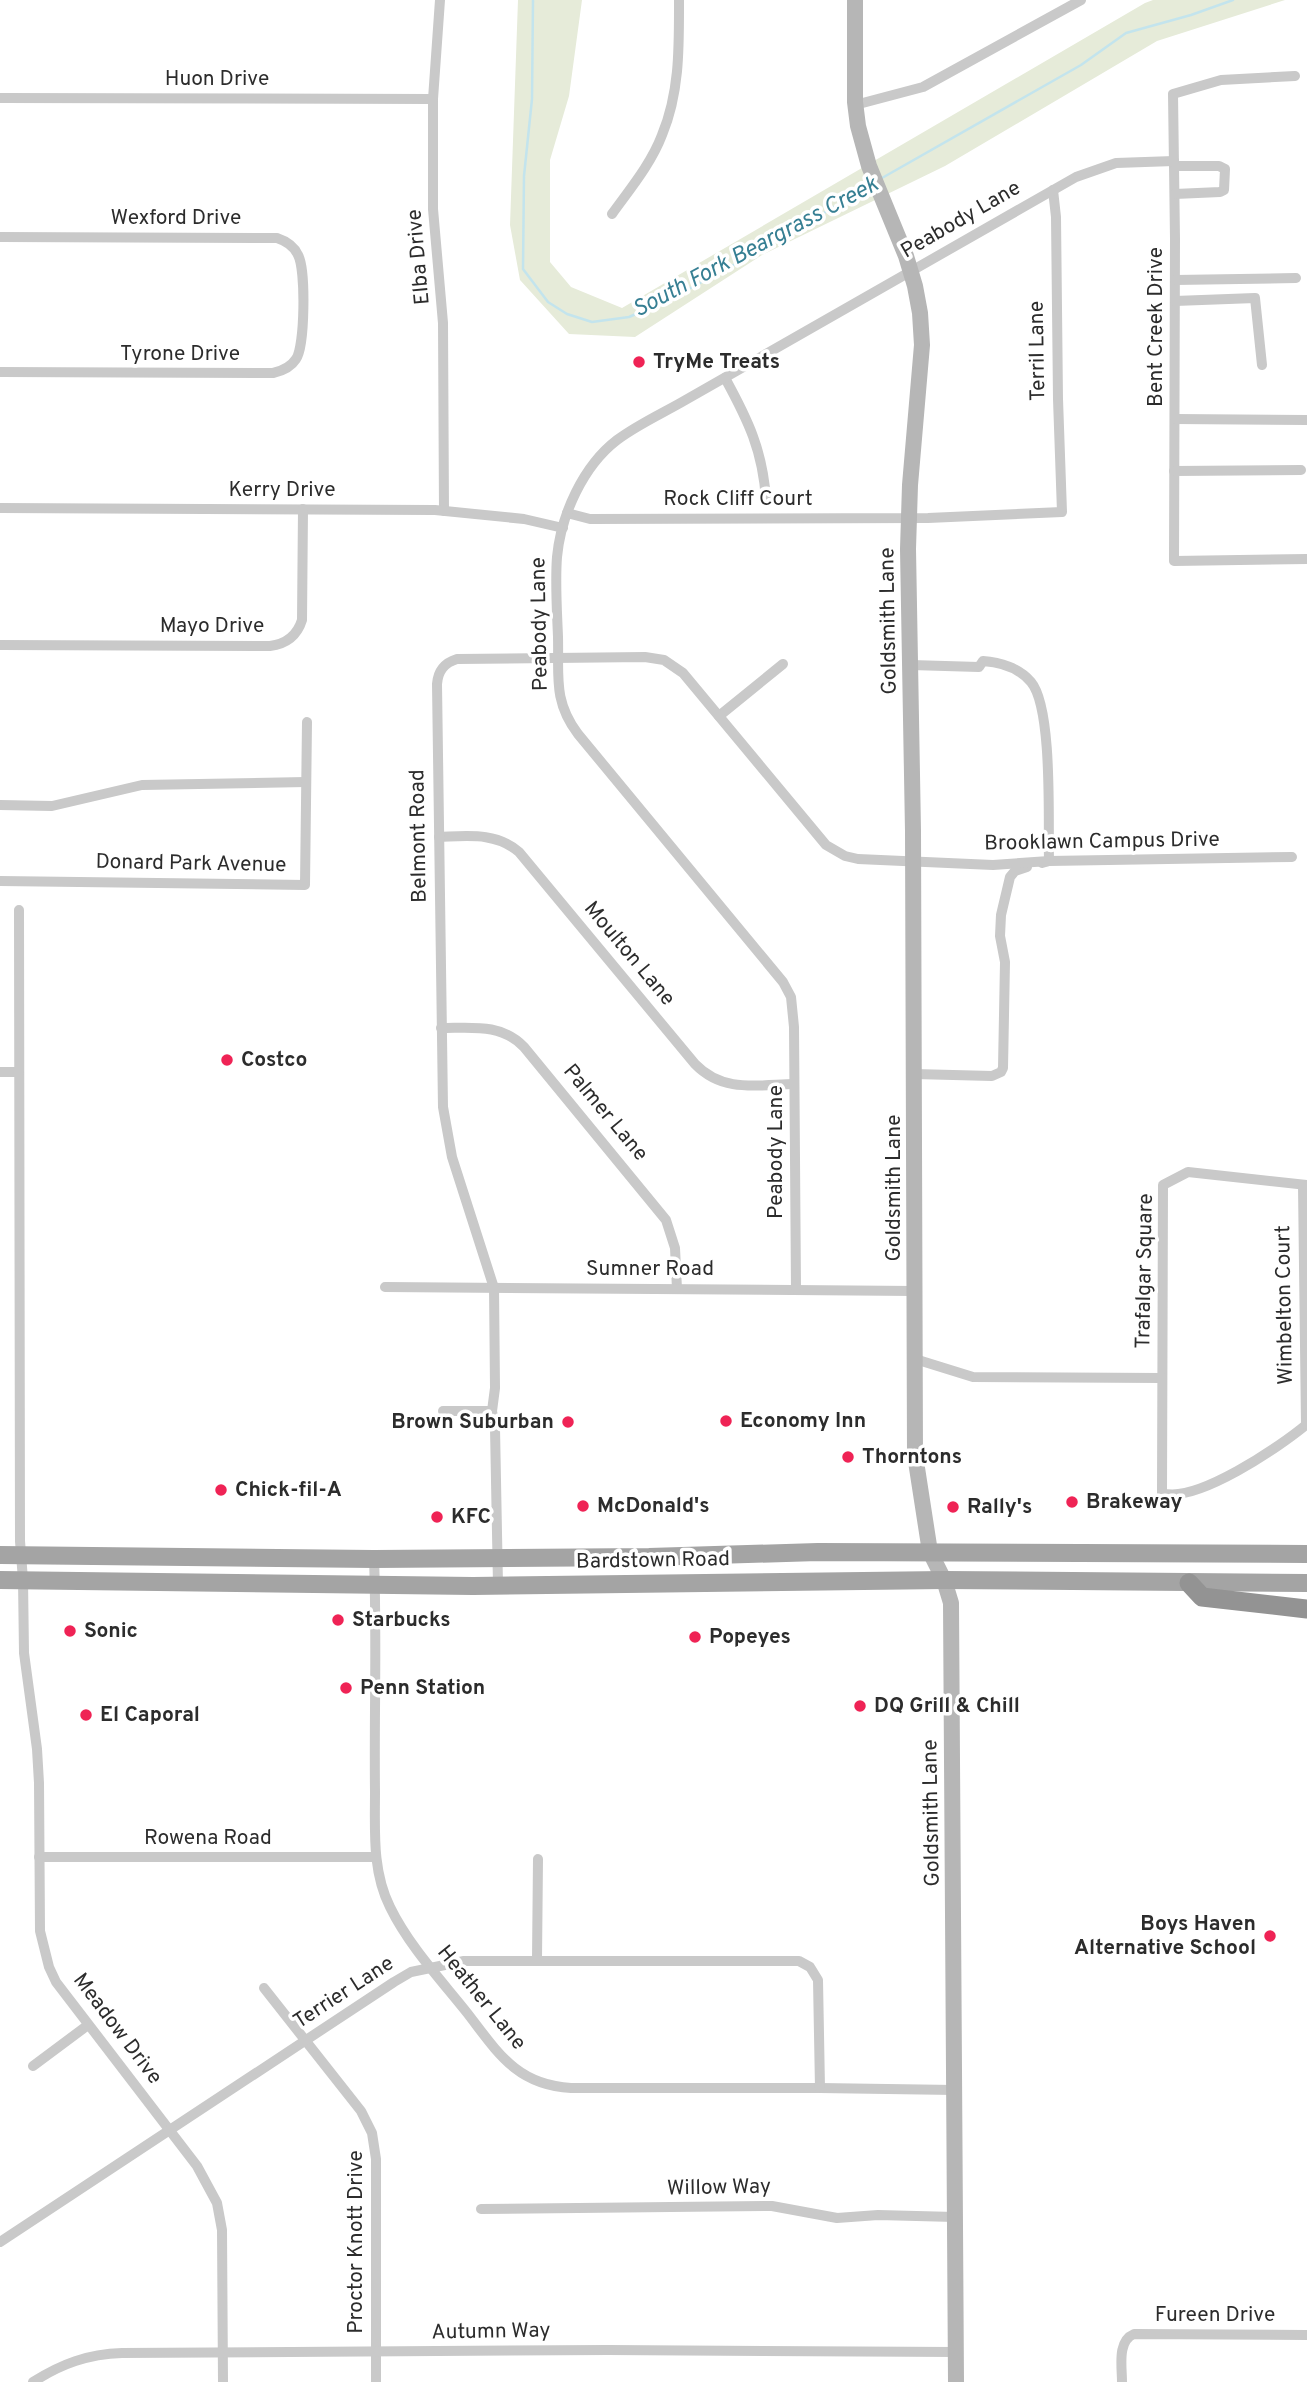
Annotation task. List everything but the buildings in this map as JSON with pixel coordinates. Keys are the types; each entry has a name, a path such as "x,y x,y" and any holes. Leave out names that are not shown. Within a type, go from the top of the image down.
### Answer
{"highway":[{"path":"1189,1583 1202,1597 1307,1609"}],"main road":[{"name":"Bardstown Road","path":"0,1555 374,1559 818,1552 1307,1554"},
{"path":"669,1584 675,1556"},
{"name":"Bardstown Road","path":"0,1580 498,1585 944,1580 1307,1583"}],"street":[{"name":"Elba Drive","path":"440,0 433,99 433,209 443,323 444,511"},
{"path":"612,214 652,156 672,107 677,78 679,0"},
{"name":"Goldsmith Lane","path":"855,0 855,105 858,126 869,166 911,271 920,313 922,345 909,517 915,1455 930,1552 944,1580 951,1603 956,2382"},
{"path":"855,105 923,87 1081,0"},
{"name":"Bent Creek Drive","path":"1296,76 1221,80 1173,94 1174,561 1307,559"},
{"name":"Huon Drive","path":"0,98 433,99"},
{"name":"Peabody Lane","path":"796,1289 793,1010 788,989 569,721 560,700 556,573 568,513 582,482 597,460 617,440 1076,177 1116,163 1175,163 1219,166 1225,169 1224,190 1220,192 1175,194"},
{"name":"Terril Lane","path":"1053,190 1056,217 1062,512"},
{"name":"Wexford Drive","path":"0,237 277,238 289,243 299,255 302,302"},
{"path":"1175,280 1296,278"},
{"path":"1175,301 1255,298 1262,365"},
{"name":"Tyrone Drive","path":"0,372 273,373 293,363 300,351 302,302"},
{"path":"725,378 758,445 765,476 766,500"},
{"path":"1175,419 1307,421"},
{"path":"1174,471 1301,470"},
{"name":"Kerry Drive","path":"0,508 444,511 524,519 563,528"},
{"name":"Mayo Drive","path":"0,645 270,646 287,641 297,632 302,620 303,509"},
{"name":"Rock Cliff Court","path":"568,513 590,519 984,516 1062,512"},
{"name":"Belmont Road","path":"498,1585 495,1427 492,1411 495,1388 492,1299 494,1288 445,1127 441,1028 437,684 443,668 457,659 645,657 664,660 683,673 826,845 859,859 913,861"},
{"path":"911,665 979,667 983,661 987,661 1013,668 1030,681 1041,702 1046,734 1049,861 1016,871 1010,877 1001,915 1000,936 1005,962 1004,1062 1001,1072 992,1076 914,1074"},
{"path":"719,716 783,664"},
{"path":"0,805 52,806 142,785 306,782 307,722"},
{"name":"Donard Park Avenue","path":"0,881 305,885 306,782"},
{"name":"Moulton Lane","path":"439,837 498,838 519,852 695,1064 709,1077 734,1085 794,1084"},
{"name":"Brooklawn Campus Drive","path":"913,861 993,865 1049,861 1292,857"},
{"name":"Meadow Drive","path":"19,910 21,1556 25,1675 37,1749 39,1783 39,1901 43,1944 56,1982 207,2180 217,2203 222,2245 223,2382"},
{"name":"Palmer Lane","path":"441,1028 499,1030 510,1034 524,1047 666,1220 675,1248 677,1289"},
{"path":"0,1072 19,1072"},
{"name":"Trafalgar Square","path":"1305,1185 1188,1172 1163,1185 1162,1493 1171,1496 1226,1477 1275,1449 1307,1424"},
{"name":"Wimbelton Court","path":"1305,1185 1307,1424"},
{"name":"Sumner Road","path":"385,1287 915,1291"},
{"name":"Trafalgar Square","path":"915,1359 973,1377 1163,1378"},
{"path":"443,1411 492,1411"},
{"name":"Heather Lane","path":"374,1559 376,1857 383,1891 403,1930 507,2062 527,2077 547,2085 571,2088 955,2090"},
{"name":"Rowena Road","path":"39,1857 376,1857"},
{"path":"537,1959 538,1859"},
{"name":"Terrier Lane","path":"0,2242 394,1982 411,1972 431,1967 464,1961 537,1959 786,1960 805,1964 818,1980 820,2088"},
{"name":"Proctor Knott Drive","path":"264,1988 366,2119 375,2142 376,2382"},
{"path":"33,2066 88,2025"},
{"name":"Willow Way","path":"481,2209 772,2206 837,2218 878,2215 956,2217"},
{"name":"Fureen Drive","path":"1122,2382 1123,2344 1134,2334 1307,2335"},
{"name":"Autumn Way","path":"33,2382 68,2362 114,2353 608,2350 956,2352"}],"green space":[{"path":"518,0 582,0 569,96 550,160 550,262 571,287 622,308 1145,3 1153,0 1285,0 1157,41 945,166 762,255 635,337 569,334 520,280 510,225"}],"waterway":[{"name":"South Fork Beargrass Creek","path":"533,0 532,99 524,176 523,269 548,302 567,314 592,322 629,317 668,300 760,251 871,185"},
{"name":"South Fork Beargrass Creek","path":"882,178 1081,65 1126,33 1233,0"}],"place":[{"name":"TryMe Treats","path":"639,362"},
{"name":"Costco","path":"227,1060"},
{"name":"Economy Inn","path":"726,1421"},
{"name":"Brown Suburban","path":"568,1422"},
{"name":"Thorntons","path":"848,1457"},
{"name":"Chick-fil-A","path":"221,1490"},
{"name":"Brakeway","path":"1072,1502"},
{"name":"McDonald's","path":"583,1506"},
{"name":"Rally's","path":"953,1507"},
{"name":"KFC","path":"437,1517"},
{"name":"Starbucks","path":"338,1620"},
{"name":"Sonic","path":"70,1631"},
{"name":"Popeyes","path":"695,1637"},
{"name":"Penn Station","path":"346,1688"},
{"name":"DQ Grill & Chill","path":"860,1706"},
{"name":"El Caporal","path":"86,1715"},
{"name":"Boys Haven Alternative School","path":"1270,1936"}]}
